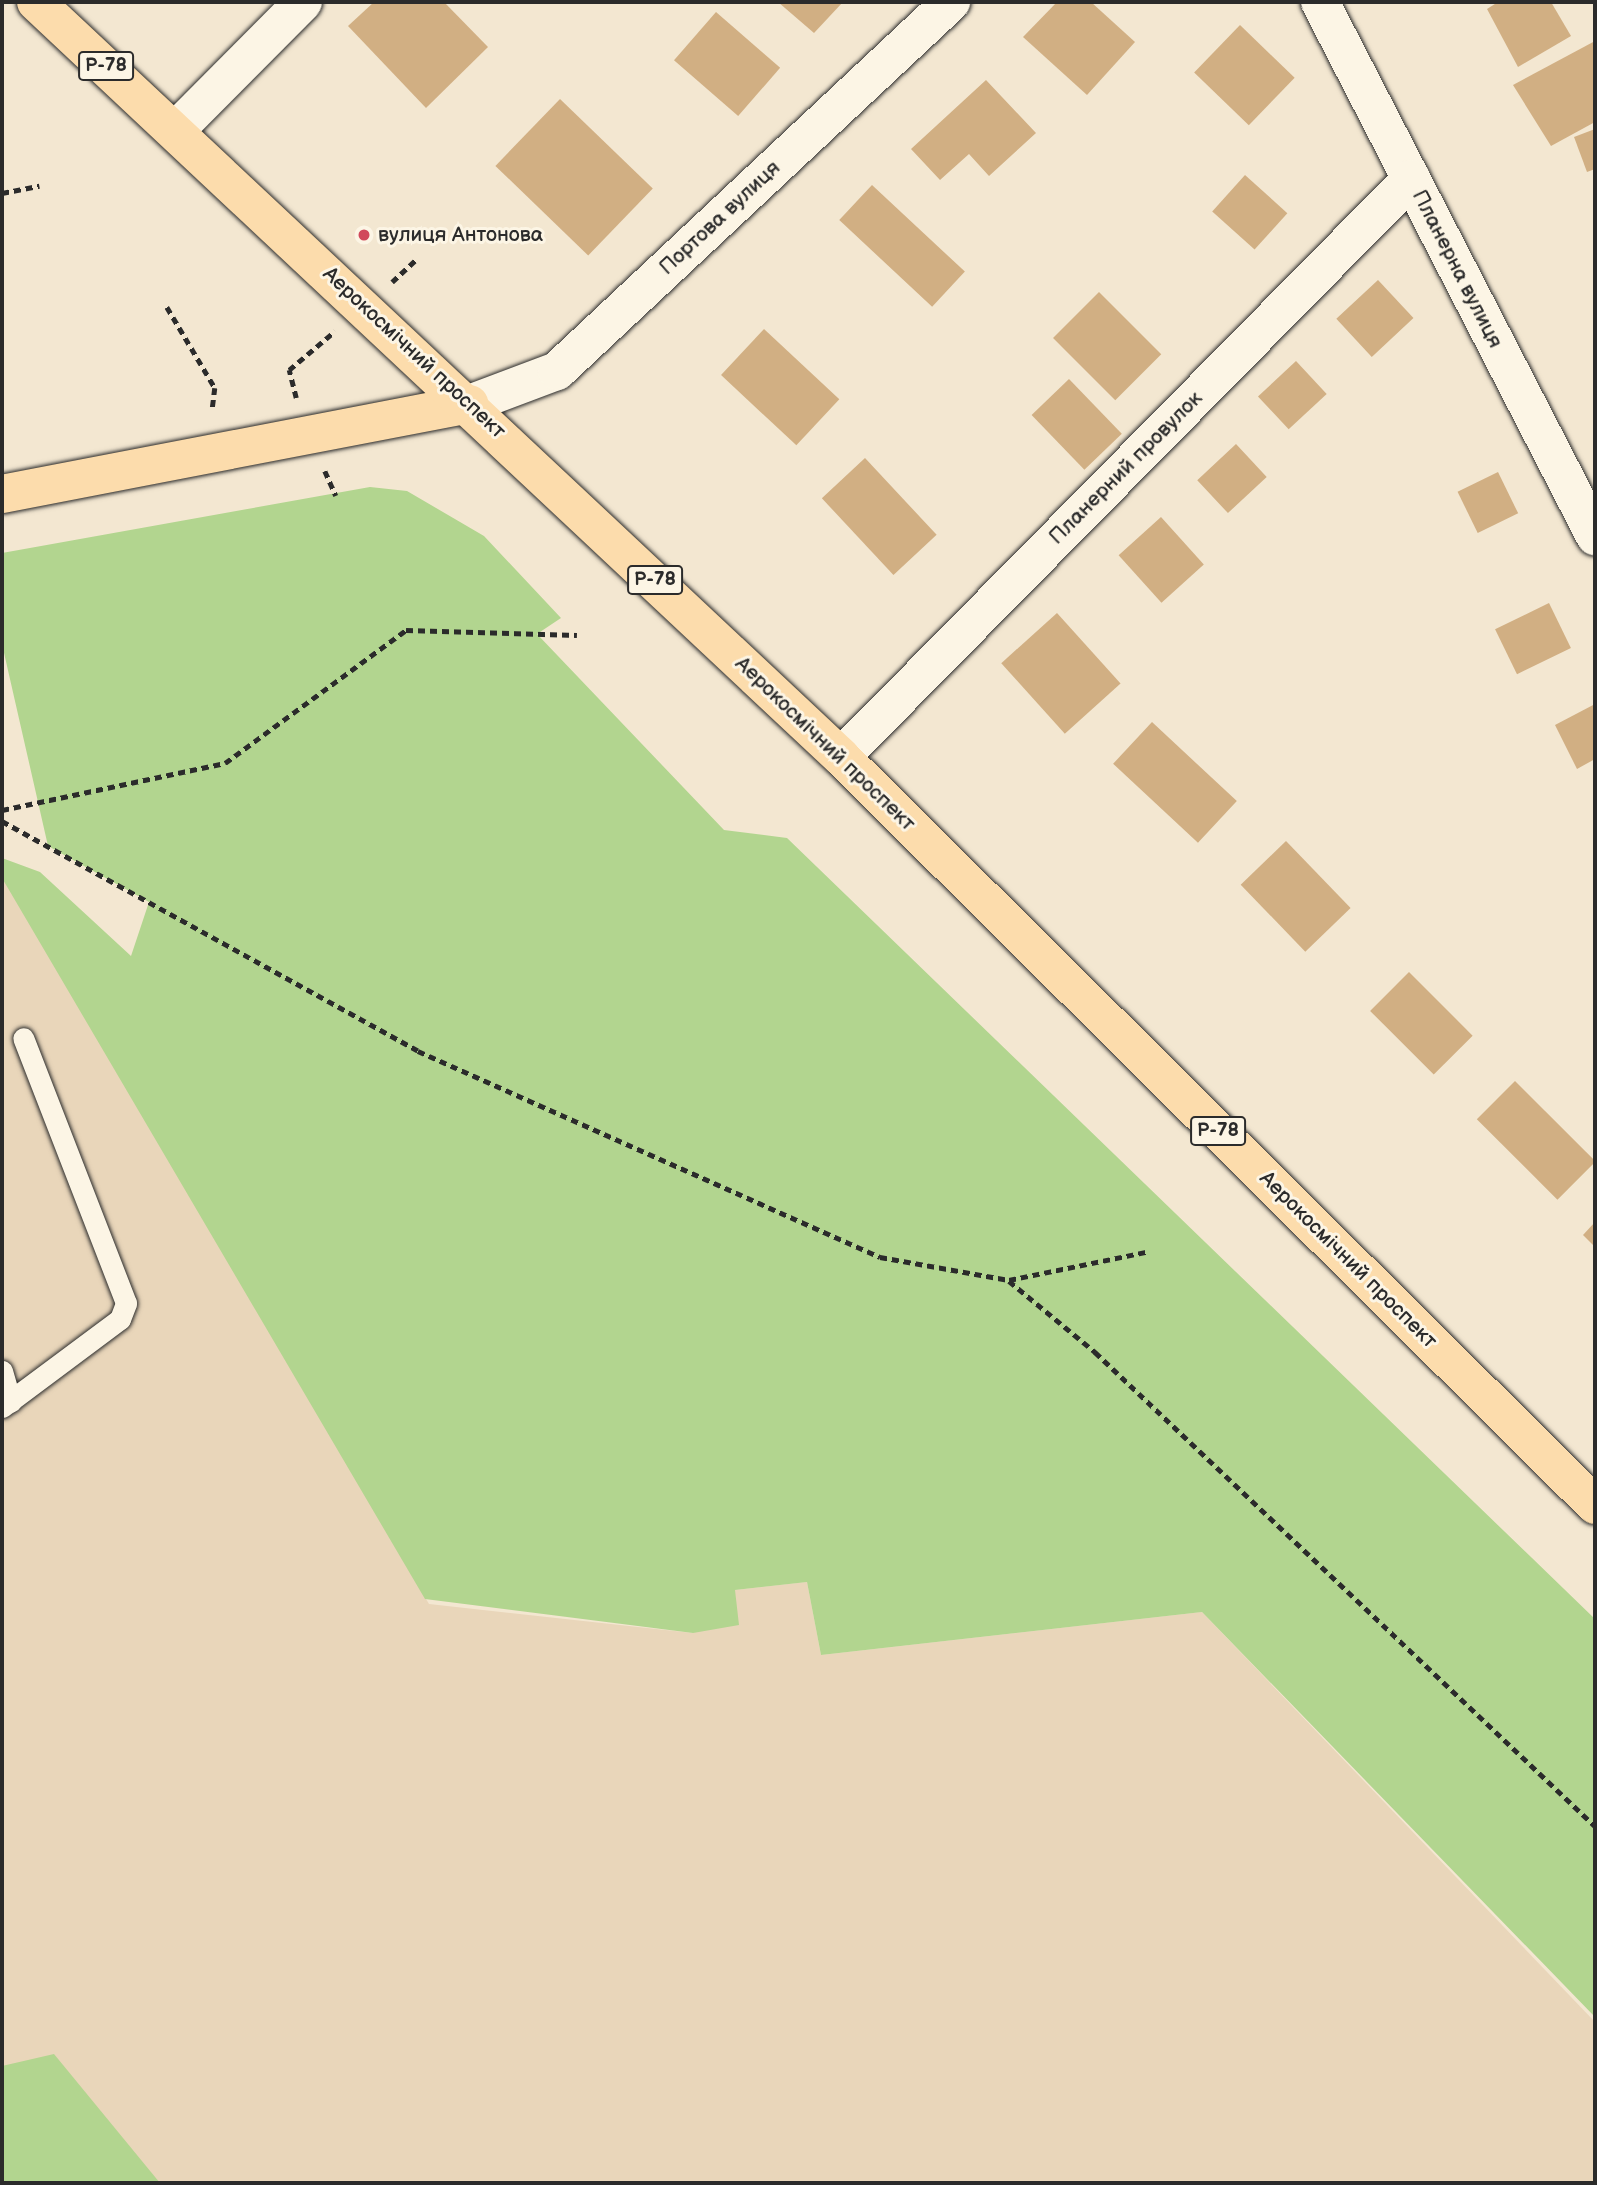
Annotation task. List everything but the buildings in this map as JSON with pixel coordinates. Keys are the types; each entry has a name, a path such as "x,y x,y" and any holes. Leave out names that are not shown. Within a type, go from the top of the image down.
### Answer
{"main road":[{"name":"Аерокосмічний проспект","path":"36,2 469,404 841,757 1595,1505"},
{"path":"2,494 469,404"}],"street":[{"path":"176,130 303,2"},
{"name":"Портова вулиця","path":"469,404 557,370 951,2"},
{"name":"Планерна вулиця","path":"1320,2 1595,536"},
{"name":"Планерний провулок","path":"841,757 1411,179"}],"lane":[{"path":"2,1371 6,1404 120,1319 126,1303 23,1038"}],"path":[{"path":"2,193 39,186"},
{"path":"167,307 215,388 212,411"},
{"path":"2,810 225,763 406,630 577,635"},
{"path":"2,821 418,1051 880,1257 1009,1280 1146,1252"},
{"path":"1009,1280 1096,1352 1595,1826"}],"shaded area":[{"path":"3,878 429,1604 693,1633 735,1590 807,1582 821,1655 1202,1612 1595,2022 1595,2183 2,2183"}],"green space":[{"path":"370,487 407,491 484,536 561,618 537,634 724,830 787,838 1595,1619 1595,2017 1202,1612 821,1655 807,1582 735,1590 739,1625 693,1633 425,1599 2,878 2,858 40,872 131,956 149,902 48,846 2,644 2,553"},
{"path":"54,2054 160,2183 2,2183 2,2066"}],"place":[{"name":"вулиця Антонова","path":"364,235"}]}
